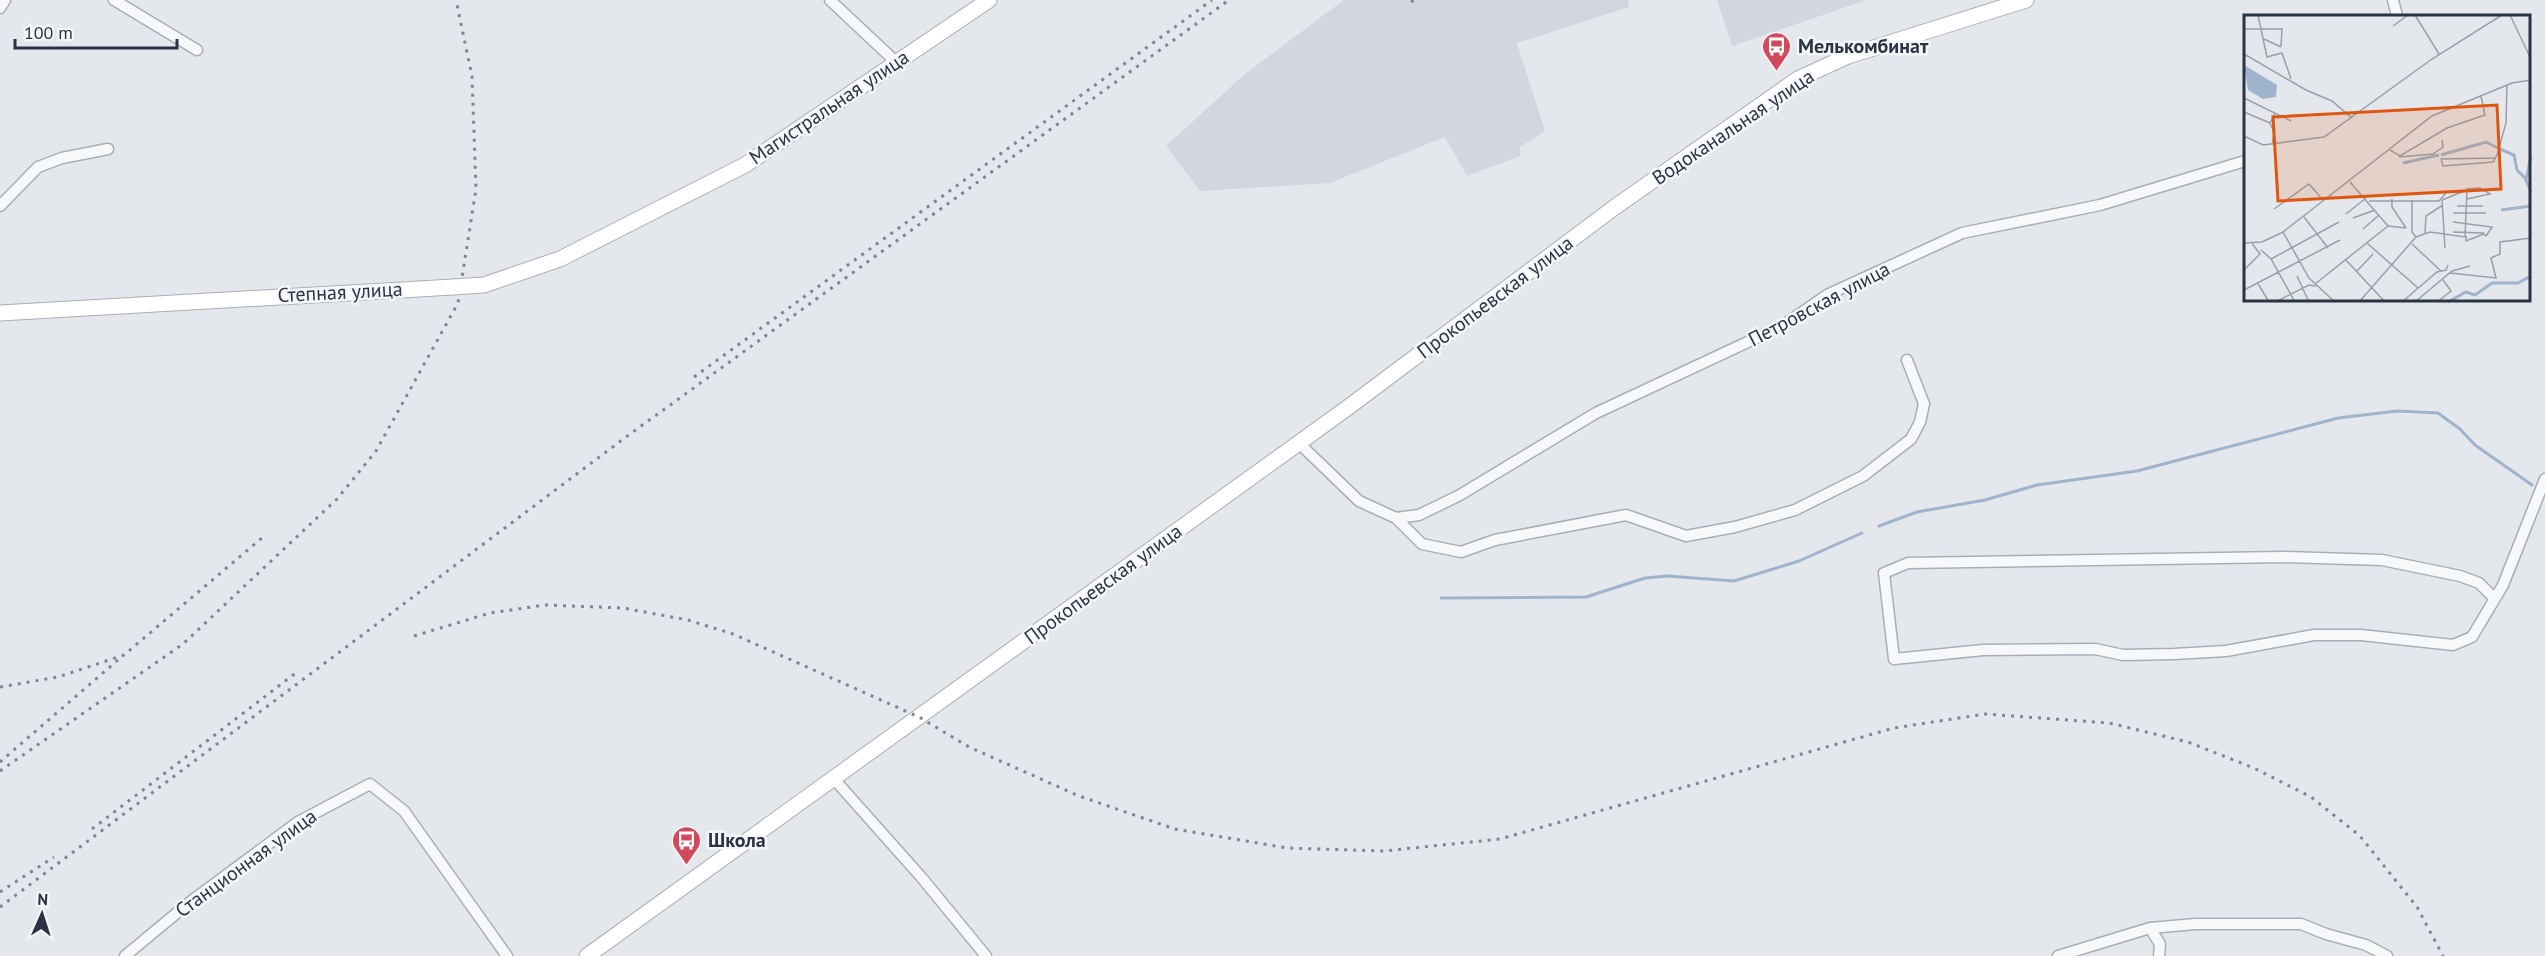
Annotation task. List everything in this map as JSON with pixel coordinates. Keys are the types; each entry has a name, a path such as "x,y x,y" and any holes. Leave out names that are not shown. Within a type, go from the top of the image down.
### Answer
{"main road":[{"name":"Магистральная улица","path":"664,207 745,165 989,0"},
{"name":"Водоканальная улица","path":"1615,207 1798,79 1848,56 2026,0"},
{"name":"Степная улица","path":"0,313 484,285 560,259 664,207"},
{"name":"Прокопьевская улица","path":"587,956 1350,406 1615,207"}],"street":[{"path":"0,8 4,0"},
{"path":"114,0 197,50"},
{"path":"830,0 896,62"},
{"path":"2393,0 2397,15"},
{"path":"0,206 38,167 62,158 108,148"},
{"name":"Петровская улица","path":"1396,518 1419,515 1460,495 1596,413 1782,326 1827,295 1962,233 2100,205 2244,161"},
{"path":"1305,449 1359,501 1396,518 1422,544 1461,552 1495,540 1626,515 1686,536 1735,527 1795,510 1863,476 1911,439 1920,422 1924,404 1907,360"},
{"path":"2493,597 2479,583 2460,576 2382,560 2283,557 1908,563 1884,573 1894,659 1983,650 2095,649 2123,655 2205,652 2314,635 2361,635 2453,645 2472,637 2493,597 2503,585 2545,479"},
{"path":"834,779 922,878 986,956"},
{"name":"Станционная улица","path":"125,956 190,902 297,822 370,784 404,811 507,956"},
{"path":"2058,956 2150,928 2195,924 2301,924 2326,934 2366,945 2387,956"},
{"path":"2150,928 2160,944 2159,956"}],"shaded area":[{"path":"1344,0 1628,0 1629,7 1517,43 1545,131 1520,147 1520,156 1467,176 1445,137 1330,183 1200,191 1166,146 1245,74"},
{"path":"1717,0 1867,0 1732,46"}],"waterway":[{"path":"1879,526 1917,512 1985,500 2037,485 2137,471 2338,418 2397,411 2438,413 2460,429 2475,445 2532,485"},
{"path":"1441,598 1586,597 1645,578 1668,576 1734,581 1799,561 1862,533"}],"railway":[{"path":"0,771 183,644 337,499 376,451 458,303 476,189 472,76 456,0"},
{"path":"694,377 1212,0"},
{"path":"0,907 626,437 1229,0"},
{"path":"0,687 58,677 124,655 263,537"},
{"path":"414,636 490,613 545,605 623,608 688,620 733,634 919,717 969,747 1079,796 1175,829 1287,848 1384,851 1500,839 1894,728 1985,714 2109,723 2188,742 2254,768 2311,797 2360,836 2417,907 2443,956"},
{"path":"0,762 119,659"},
{"path":"92,829 297,672"},
{"path":"0,892 54,857"}],"place":[{"name":"Мелькомбинат","path":"1777,72"},
{"name":"Школа","path":"687,866"}]}
